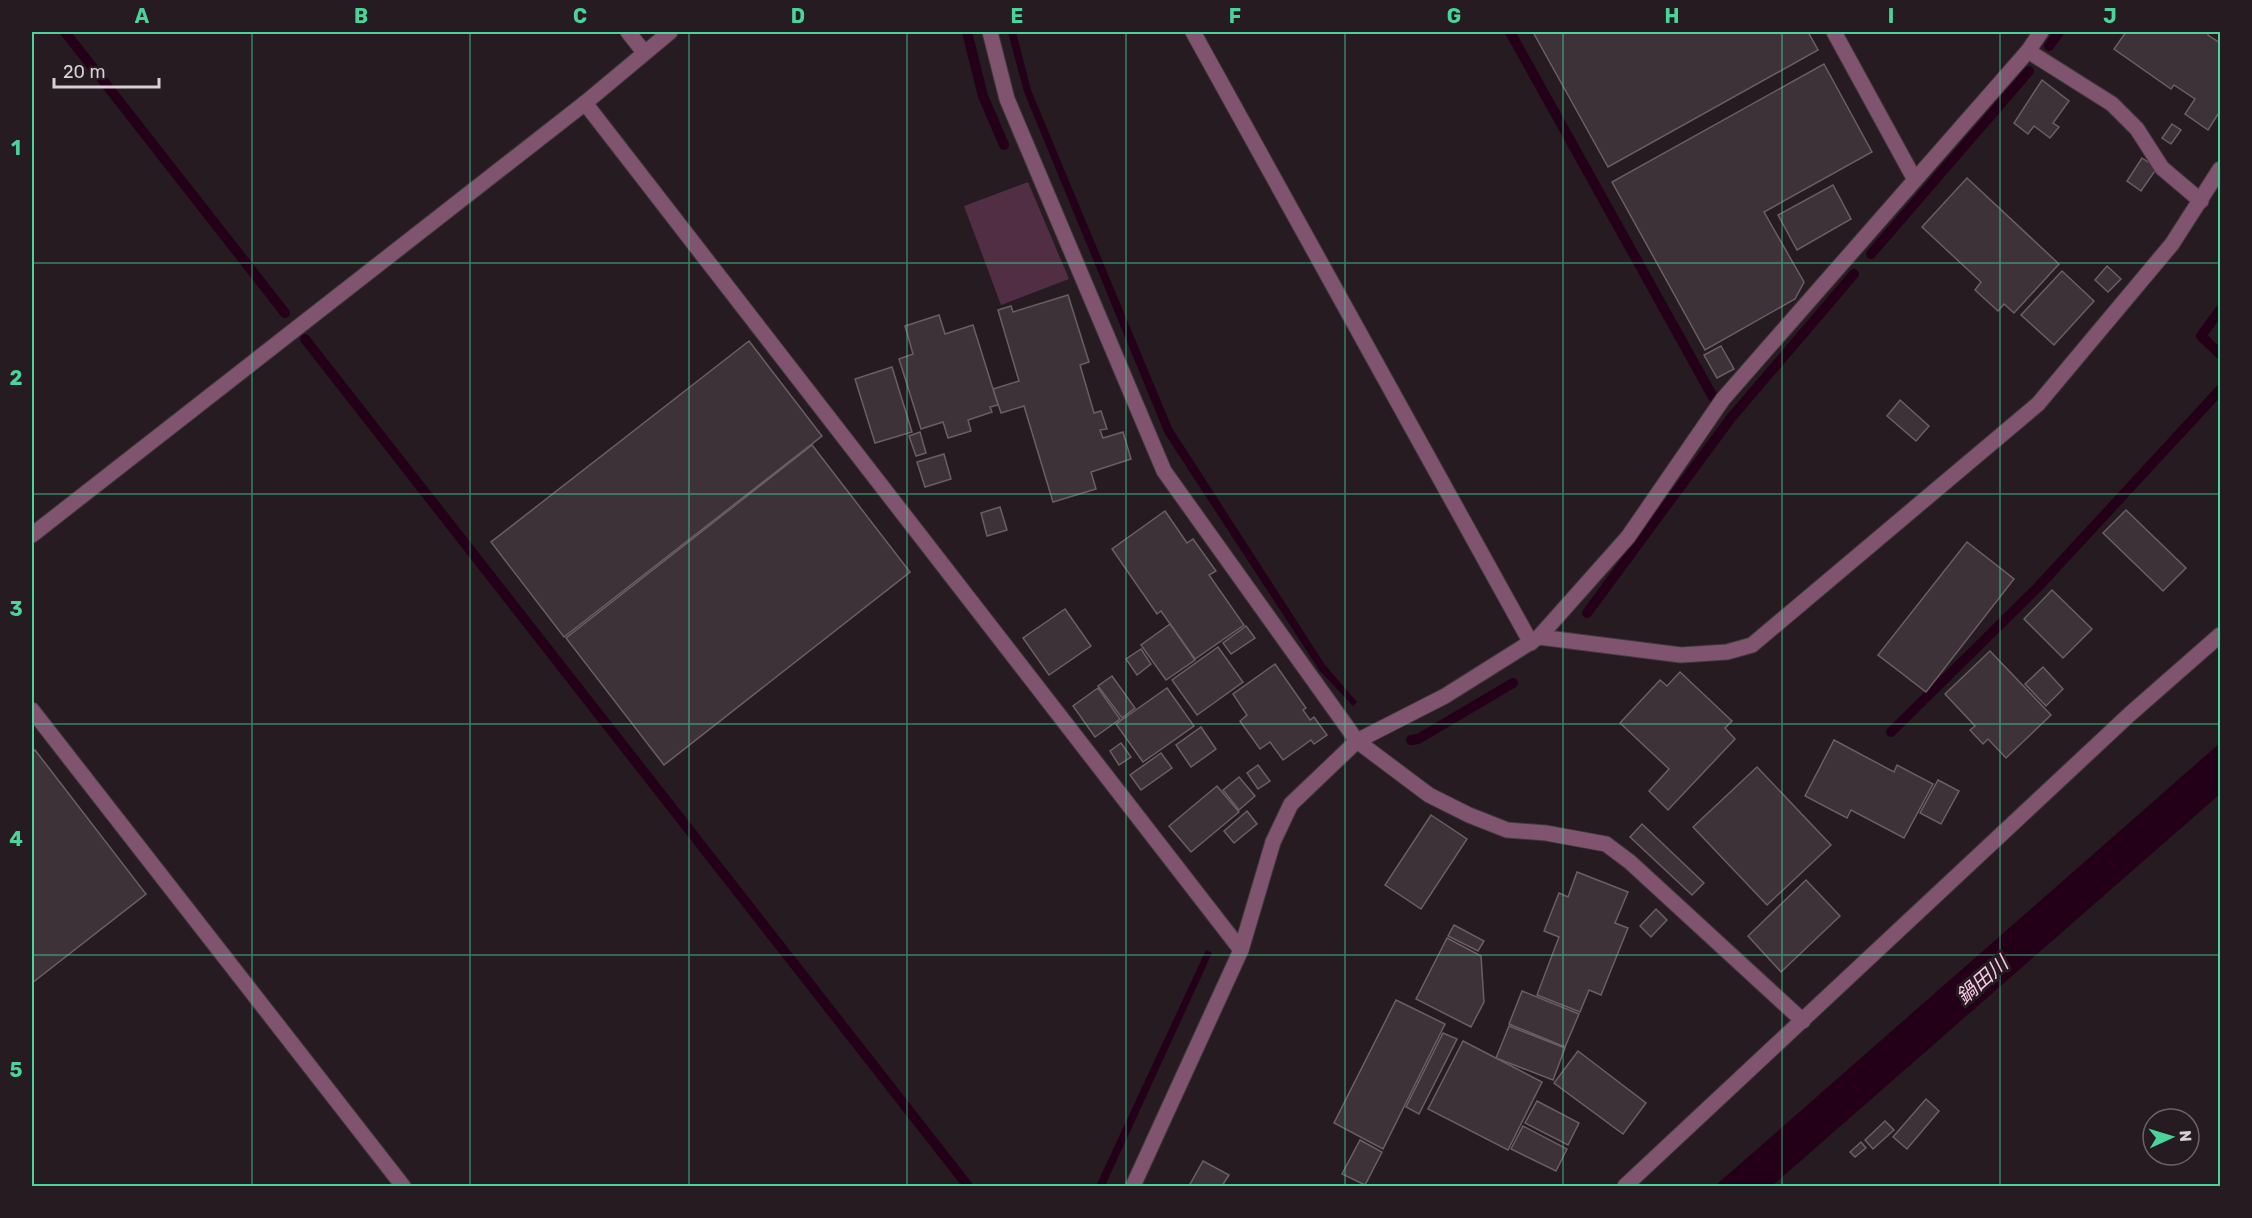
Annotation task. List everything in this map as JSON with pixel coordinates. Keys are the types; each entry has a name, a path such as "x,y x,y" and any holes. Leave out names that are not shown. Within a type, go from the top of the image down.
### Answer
{"street":[{"path":"628,32 644,52"},
{"path":"32,535 585,103 670,32"},
{"path":"990,32 1007,99 1164,471 1357,741 1429,795 1469,815 1507,830 1546,832 1606,844 1630,862 1803,1021"},
{"path":"1193,32 1535,640"},
{"path":"1834,32 1916,180"},
{"path":"1132,1186 1241,950 1273,842 1292,804 1357,741 1446,696 1535,640 1628,537 1723,399 2028,51 2041,32"},
{"path":"2028,51 2112,104 2137,129 2162,168 2201,201"},
{"path":"585,103 1241,950"},
{"path":"1535,640 1681,654 1727,652 1752,645 2037,404 2172,244 2220,169"},
{"path":"1625,1186 2130,714 2220,635"},
{"path":"32,710 403,1186"}],"shaded area":[{"path":"1028,182 1069,279 1001,305 964,206"}],"water":[{"path":"1008,32 1016,32 1031,90 1172,428 1325,665 1357,702 1353,706 1320,671 1165,434 1024,92"},
{"name":"鍋田川","path":"2220,743 2220,794 1772,1186 1715,1186"},
{"path":"1206,950 1212,953 1105,1186 1096,1186"}],"building":[{"path":"1533,32 1808,32 1818,50 1608,167"},
{"path":"2126,32 2208,32 2208,35 2220,43 2220,111 2208,130 2185,114 2195,99 2174,85 2171,89 2114,49"},
{"path":"1824,64 1872,152 1764,212 1804,282 1795,299 1705,350 1612,182"},
{"path":"2042,80 2069,101 2053,123 2059,127 2050,138 2034,126 2028,134 2014,123"},
{"path":"2172,124 2181,130 2171,144 2162,138"},
{"path":"2142,158 2157,168 2141,191 2127,181"},
{"path":"1967,178 2059,264 2014,313 2004,304 1998,311 1975,290 1981,282 1922,227"},
{"path":"1833,185 1851,219 1797,250 1778,215"},
{"path":"2107,266 2121,279 2108,292 2095,280"},
{"path":"2062,271 2094,301 2054,345 2021,315"},
{"path":"1068,295 1089,362 1080,365 1094,413 1101,411 1107,429 1100,430 1103,438 1123,432 1131,459 1091,472 1096,489 1053,502 1024,406 1001,413 993,389 1019,381 998,310 1011,306 1013,312"},
{"path":"939,315 945,334 973,325 998,405 990,407 992,412 968,420 971,431 948,438 943,422 921,429 899,359 913,354 905,326"},
{"path":"749,341 822,436 564,637 491,542"},
{"path":"1721,346 1734,369 1717,378 1704,355"},
{"path":"892,367 912,432 875,443 855,379"},
{"path":"1900,400 1929,426 1916,441 1887,416"},
{"path":"920,432 926,453 916,456 909,436"},
{"path":"812,445 910,572 664,765 566,638"},
{"path":"944,454 951,479 925,487 917,462"},
{"path":"1000,507 1007,530 987,536 981,513"},
{"path":"2126,510 2186,568 2163,591 2103,533"},
{"path":"1165,511 1187,543 1193,539 1216,571 1209,575 1244,625 1195,659 1161,611 1157,614 1112,549"},
{"path":"1967,542 2014,579 1926,692 1878,655"},
{"path":"2052,590 2092,629 2063,658 2024,619"},
{"path":"1065,609 1091,646 1049,675 1023,638"},
{"path":"1170,624 1195,660 1166,680 1141,645"},
{"path":"1246,626 1255,638 1231,654 1223,643"},
{"path":"1218,647 1243,682 1197,715 1172,680"},
{"path":"1141,649 1151,664 1137,675 1126,659"},
{"path":"1990,651 2051,715 2006,758 1988,739 1983,744 1970,730 1975,726 1945,694"},
{"path":"1275,664 1306,708 1303,710 1310,720 1314,717 1327,735 1314,744 1311,740 1283,760 1270,742 1260,749 1240,721 1247,715 1233,694"},
{"path":"2043,667 2063,689 2046,706 2025,684"},
{"path":"1680,672 1732,721 1725,728 1735,739 1668,810 1649,791 1669,769 1620,723 1660,680 1667,686"},
{"path":"1112,676 1135,708 1122,718 1098,686"},
{"path":"1098,688 1120,719 1095,737 1073,706"},
{"path":"1167,688 1194,726 1143,762 1116,724"},
{"path":"1201,727 1216,749 1191,767 1176,745"},
{"path":"1834,740 1894,772 1897,765 1933,784 1904,838 1851,810 1847,818 1805,796"},
{"path":"1121,743 1131,757 1119,765 1110,751"},
{"path":"35,750 146,894 32,983 32,753"},
{"path":"1161,753 1172,768 1141,790 1130,775"},
{"path":"1258,765 1270,781 1258,789 1247,773"},
{"path":"1757,767 1831,845 1767,905 1693,827"},
{"path":"1239,777 1255,796 1239,810 1223,790"},
{"path":"1938,780 1959,791 1941,824 1920,813"},
{"path":"1217,786 1239,812 1191,852 1169,826"},
{"path":"1247,811 1257,824 1234,843 1224,831"},
{"path":"1431,815 1467,839 1421,909 1385,885"},
{"path":"1642,824 1704,883 1692,895 1630,837"},
{"path":"1577,872 1628,892 1615,923 1628,928 1601,995 1589,990 1580,1012 1537,995 1559,937 1544,931 1559,893 1568,897"},
{"path":"1806,880 1840,916 1781,972 1748,936"},
{"path":"1656,909 1667,920 1651,937 1640,926"},
{"path":"1454,925 1484,941 1478,951 1448,936"},
{"path":"1447,938 1481,956 1484,1002 1471,1027 1416,999"},
{"path":"1522,991 1579,1014 1565,1047 1509,1024"},
{"path":"1396,1000 1445,1024 1383,1149 1334,1123"},
{"path":"1509,1026 1565,1048 1553,1080 1496,1058"},
{"path":"1443,1033 1457,1039 1419,1114 1406,1107"},
{"path":"1463,1041 1542,1082 1508,1150 1428,1109"},
{"path":"1578,1051 1646,1103 1623,1134 1554,1083"},
{"path":"1926,1099 1939,1111 1907,1149 1893,1137"},
{"path":"1537,1101 1579,1123 1568,1145 1525,1123"},
{"path":"1885,1121 1894,1130 1873,1149 1865,1140"},
{"path":"1523,1126 1567,1149 1556,1171 1511,1149"},
{"path":"1360,1140 1382,1152 1365,1185 1342,1174"},
{"path":"1861,1142 1866,1148 1855,1157 1850,1152"},
{"path":"1203,1161 1229,1175 1222,1186 1189,1186"}],"waterway":[{"path":"65,32 285,313"},
{"path":"967,32 983,96 1004,145"},
{"path":"1510,32 1713,397"},
{"path":"2049,46 2059,32"},
{"path":"1871,254 2029,71"},
{"path":"1587,613 1731,418 1854,274"},
{"path":"2220,310 2201,336 2220,354"},
{"path":"305,339 968,1186"},
{"path":"1891,732 2038,587 2220,390"},
{"path":"1411,740 1418,739 1513,683"}]}
